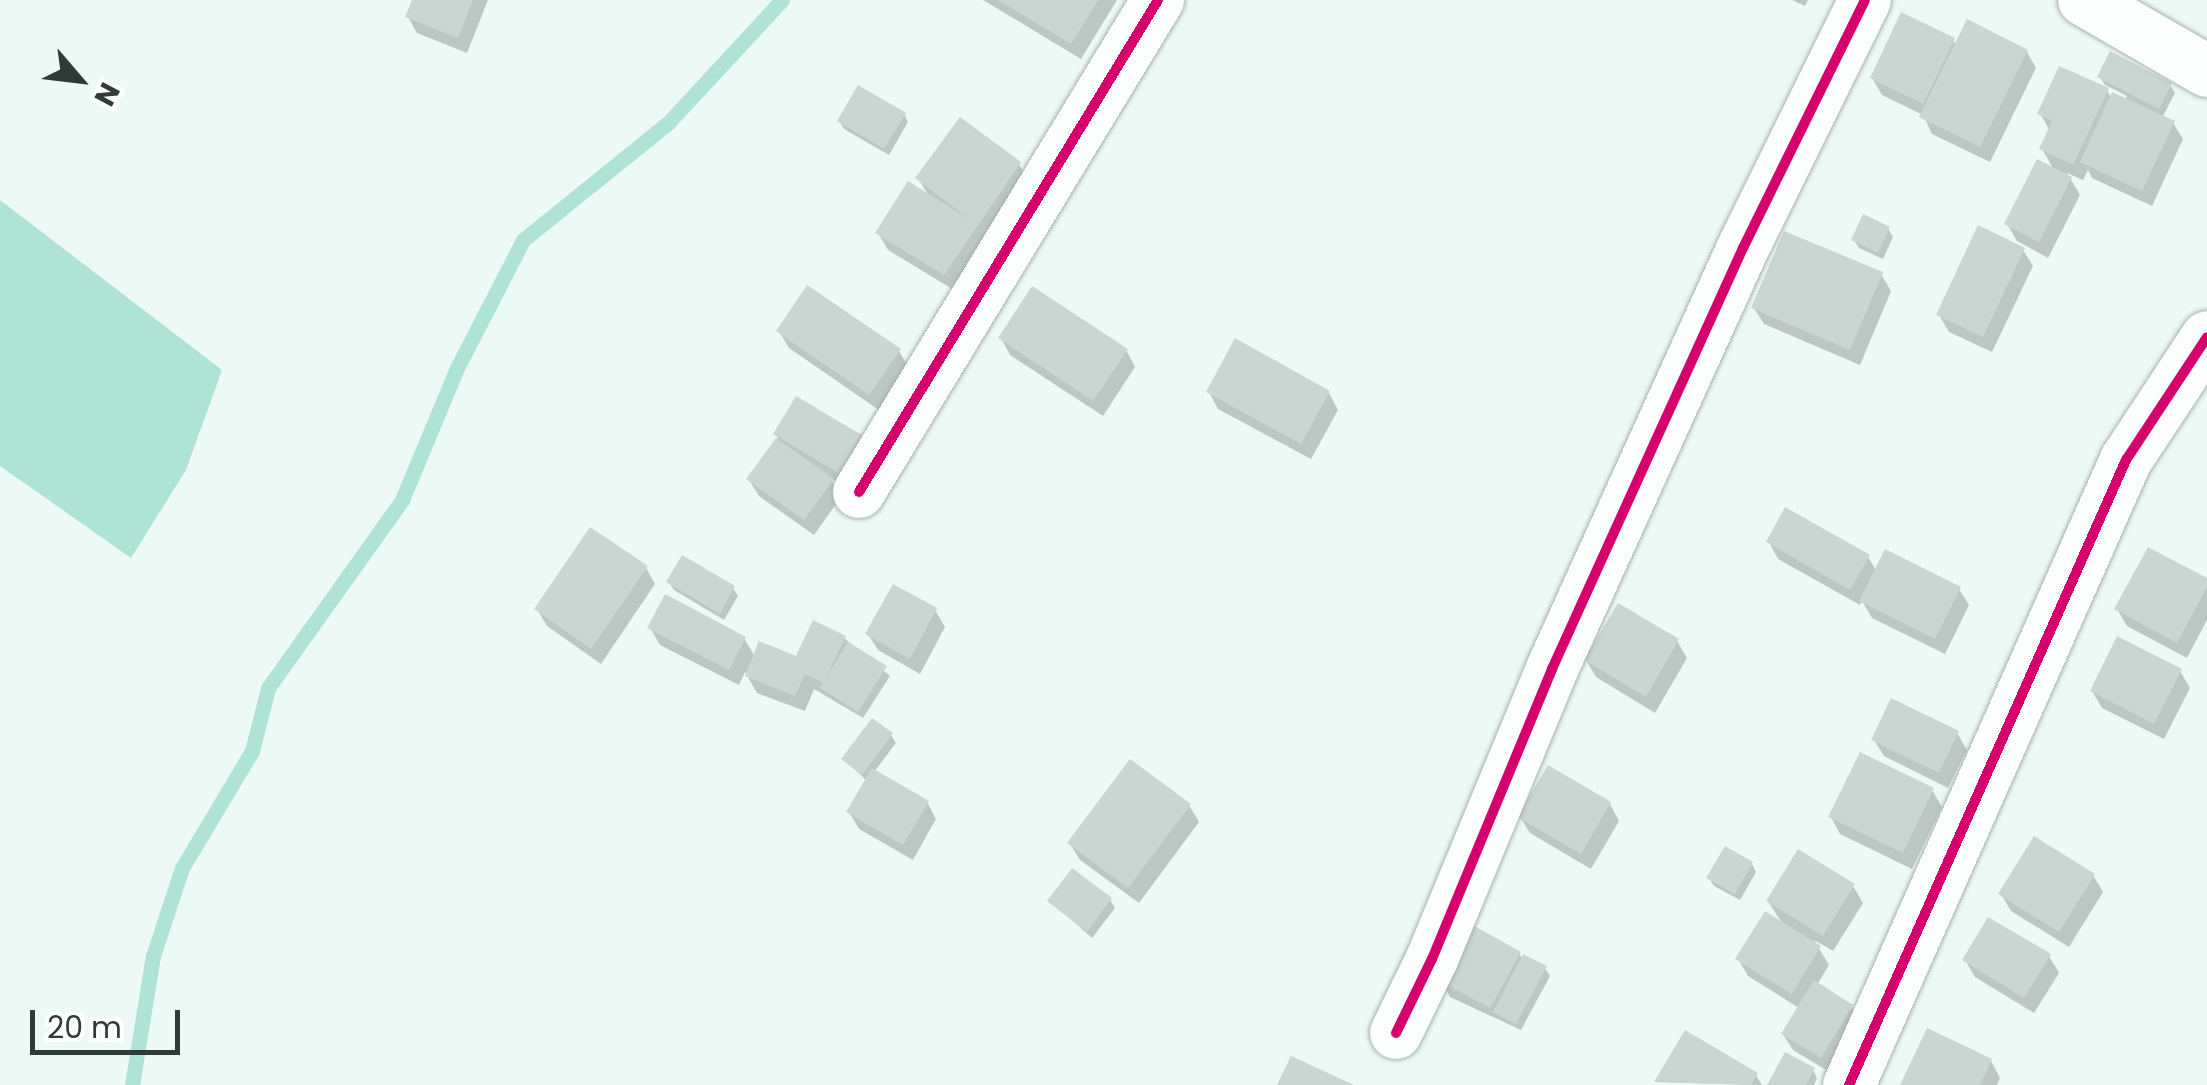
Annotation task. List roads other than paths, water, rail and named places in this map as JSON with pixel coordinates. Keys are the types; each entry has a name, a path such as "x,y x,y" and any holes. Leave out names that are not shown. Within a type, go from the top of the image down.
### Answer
{"street":[{"path":"858,492 1158,0"},
{"path":"1396,1034 1432,960 1552,669 1743,248 1865,0"},
{"path":"2084,0 2207,71"},
{"path":"1849,1085 2126,460 2207,337"}],"waterway":[{"path":"132,1085 153,956 182,868 252,751 268,688 402,500 456,370 523,240 668,123 782,0"}]}
